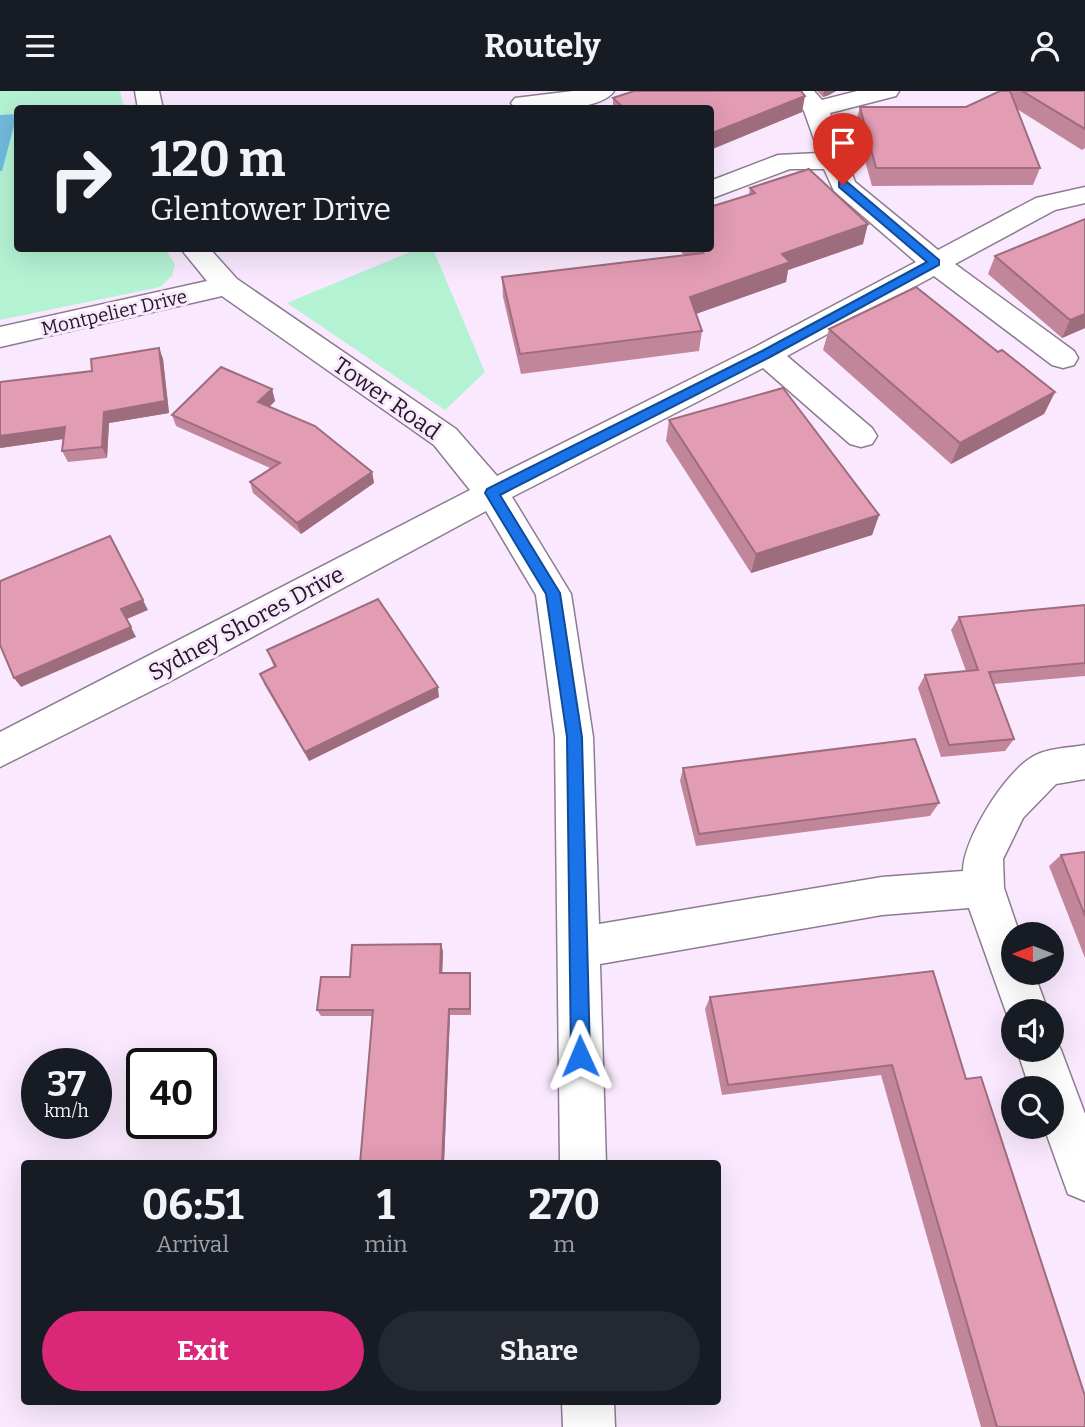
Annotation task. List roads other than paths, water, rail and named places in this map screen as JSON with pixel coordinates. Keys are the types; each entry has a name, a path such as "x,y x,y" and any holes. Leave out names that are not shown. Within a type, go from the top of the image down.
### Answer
{"street":[{"path":"524,103 590,97 602,91"},
{"path":"887,91 808,100 843,185 935,263 1063,358"},
{"path":"714,189 787,161 833,161"},
{"name":"Sydney Shores Drive","path":"0,750 492,493 766,354 1046,204 1085,195"},
{"name":"Tower Road","path":"198,252 227,286 445,437 492,493 553,593 575,737 583,1160"},
{"name":"Montpelier Drive","path":"0,337 227,286"},
{"path":"766,354 861,436"},
{"path":"1022,999 983,888 983,858 1009,806 1045,769 1085,762"},
{"path":"578,948 883,896 983,888"},
{"path":"1043,1062 1085,1177"},
{"path":"588,1405 589,1427"}],"water":[{"path":"14,114 14,125 2,171 0,171 0,115"}]}
